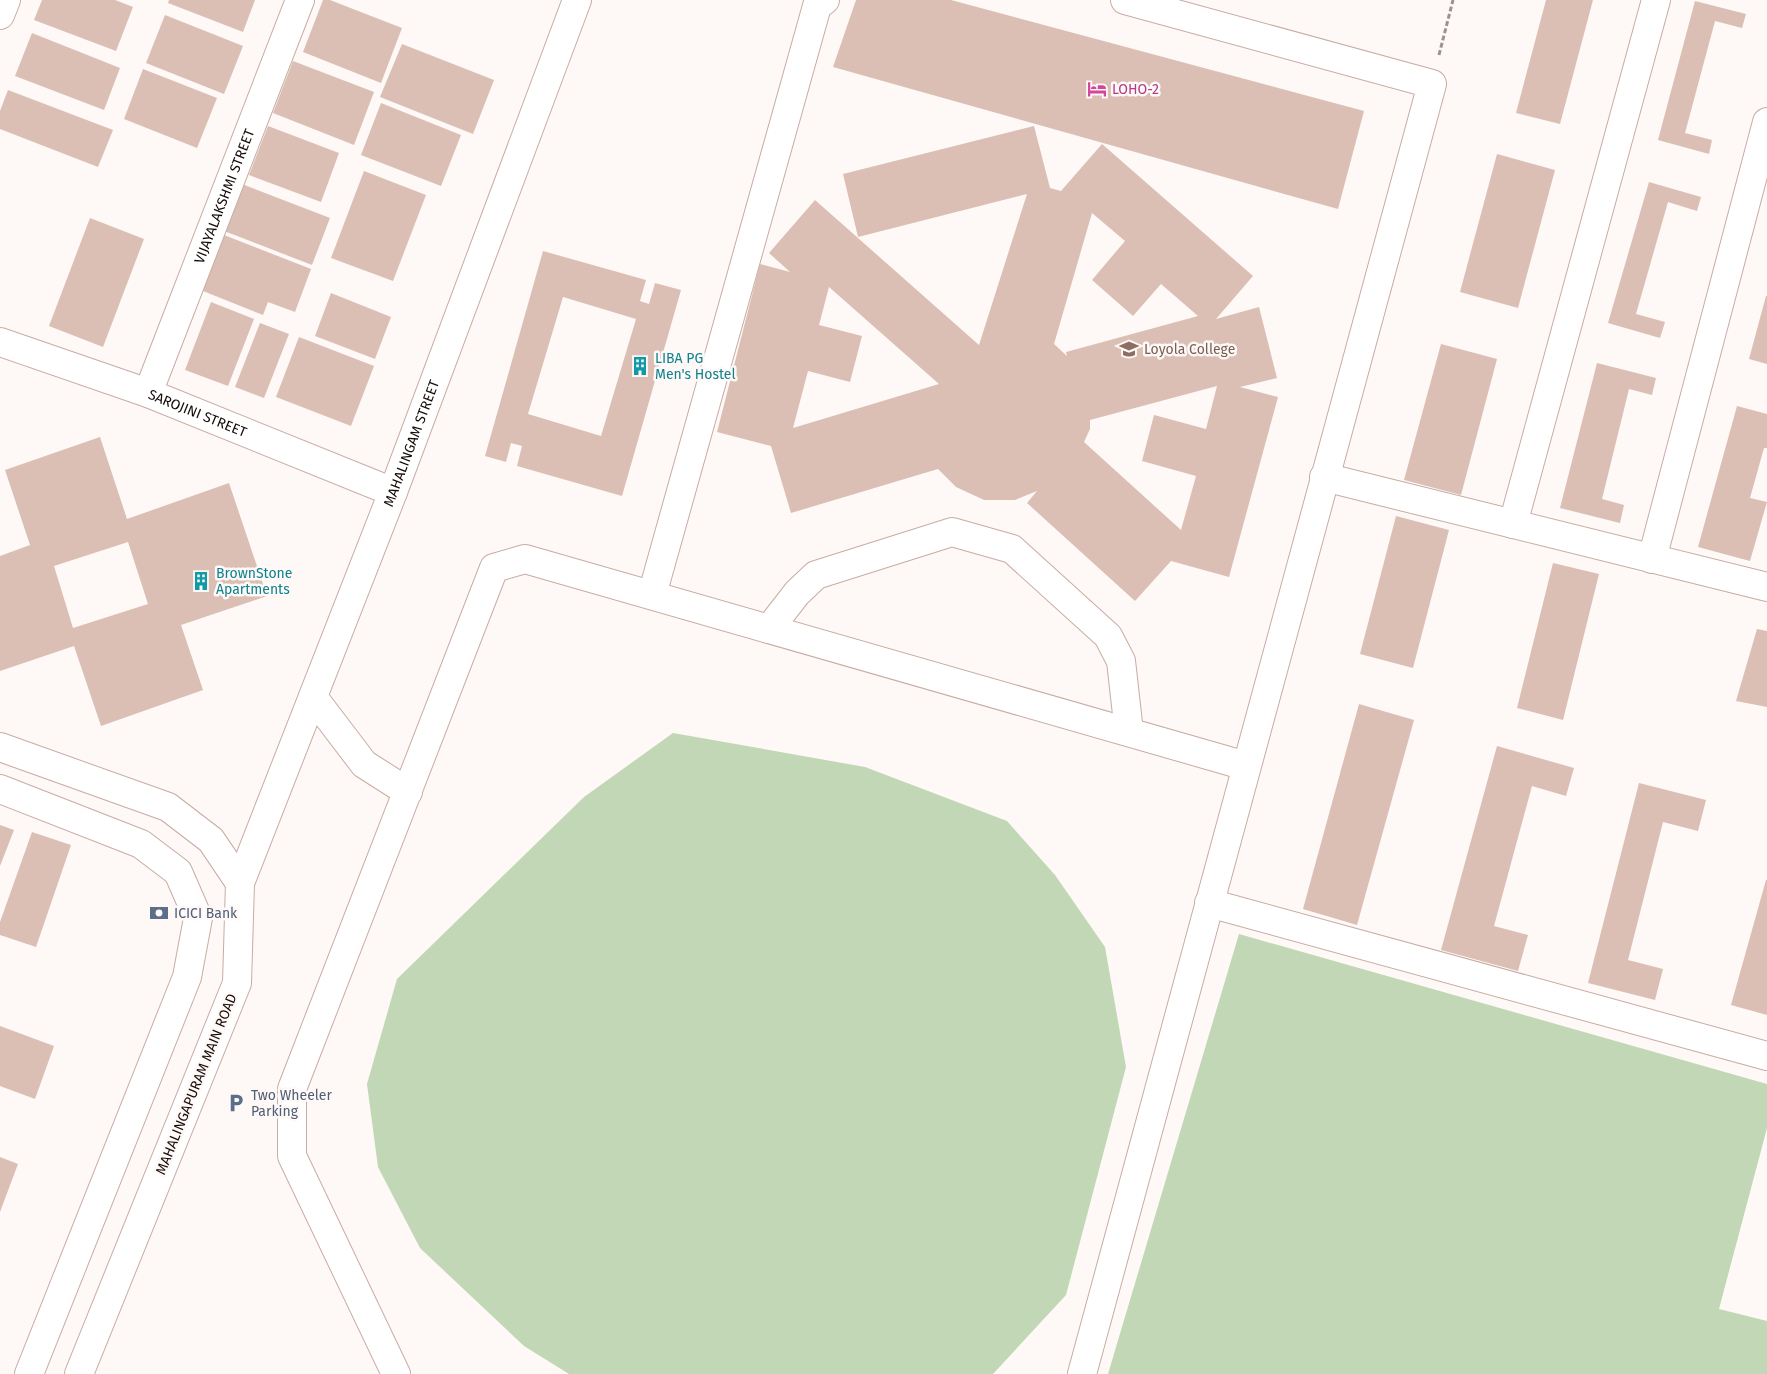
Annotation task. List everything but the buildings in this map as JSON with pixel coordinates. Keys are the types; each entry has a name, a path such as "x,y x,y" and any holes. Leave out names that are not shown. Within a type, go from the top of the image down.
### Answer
{"street":[{"path":"0,15 6,0"},
{"name":"VIJAYALAKSHMI STREET","path":"148,393 300,0"},
{"name":"MAHALINGAM STREET","path":"240,883 392,492 577,0"},
{"path":"652,595 817,6 825,0"},
{"path":"1082,1374 1432,84 1125,0"},
{"path":"1513,524 1656,0"},
{"path":"1652,559 1767,122"},
{"name":"SAROJINI STREET","path":"0,342 148,393 392,492"},
{"path":"1324,478 1767,588"},
{"path":"770,629 797,593 816,575 952,532 1012,549 1108,636 1121,661 1129,732"},
{"path":"396,1374 292,1156 292,1089 494,568 525,559 1246,766"},
{"path":"313,697 364,764 408,792"},
{"path":"0,747 168,807 211,840 240,883"},
{"path":"0,789 141,844 178,872 198,918 186,977 29,1374"},
{"name":"MAHALINGAPURAM MAIN ROAD","path":"79,1374 237,983 240,883"},
{"path":"1209,903 1767,1056"}],"path":[{"path":"1432,84 1454,0"}],"green space":[{"path":"673,733 865,767 1007,821 1055,875 1105,947 1126,1067 1066,1295 993,1374 569,1374 524,1346 420,1248 378,1167 367,1084 397,979 584,797"},
{"path":"1239,934 1767,1084 1767,1128 1719,1309 1767,1321 1767,1374 1108,1374"}],"place":[{"name":"LOHO-2","path":"1097,89"},
{"name":"Loyola College","path":"1129,349"},
{"name":"LIBA PG Men's Hostel","path":"640,366"},
{"name":"BrownStone Apartments","path":"201,581"},
{"name":"ICICI Bank","path":"159,913"},
{"name":"Two Wheeler Parking","path":"236,1103"}]}
